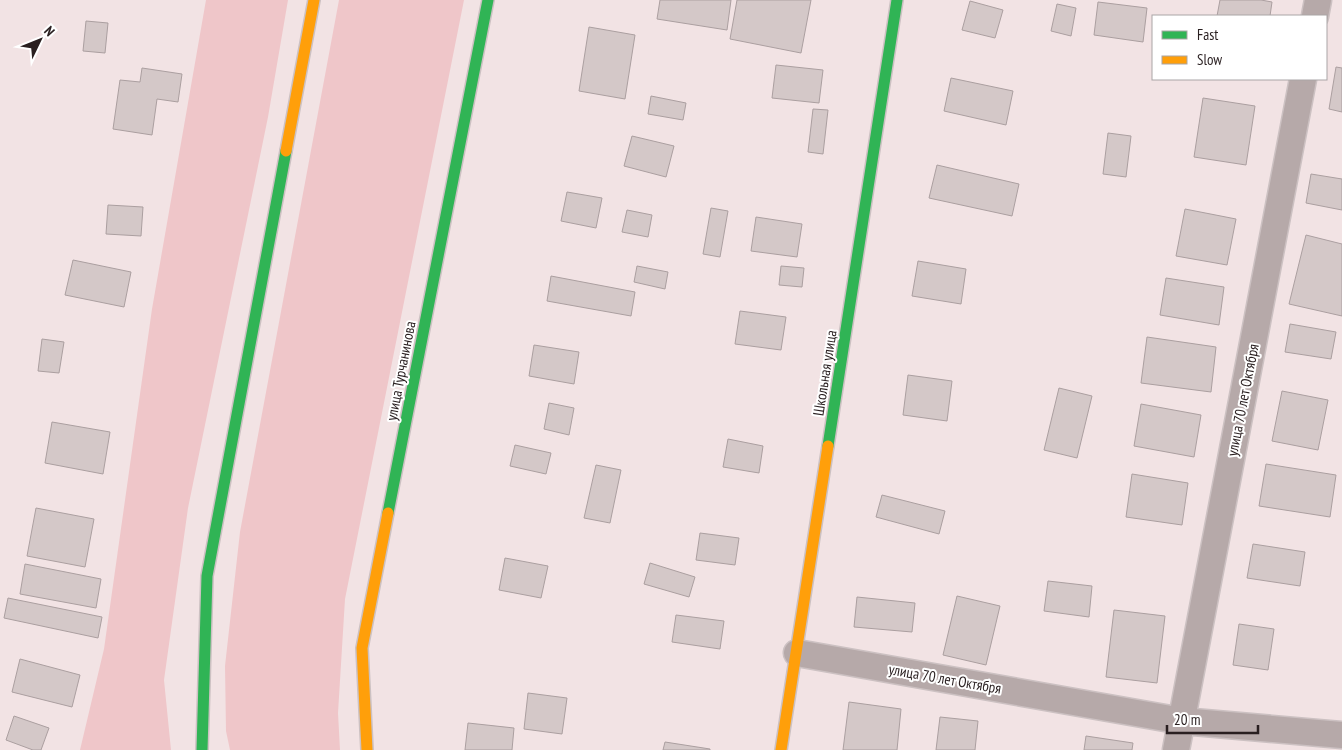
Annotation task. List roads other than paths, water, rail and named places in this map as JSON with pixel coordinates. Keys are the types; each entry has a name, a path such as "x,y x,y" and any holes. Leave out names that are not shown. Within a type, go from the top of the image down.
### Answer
{"street":[{"path":"202,750 207,576 314,0"},
{"name":"улица Турчанинова","path":"367,750 362,648 488,0"},
{"name":"Школьная улица","path":"781,750 897,0"},
{"path":"1315,15 1318,0"},
{"name":"улица 70 лет Октября","path":"1176,750 1303,80"},
{"name":"улица 70 лет Октября","path":"797,653 1182,721 1342,735"}]}
